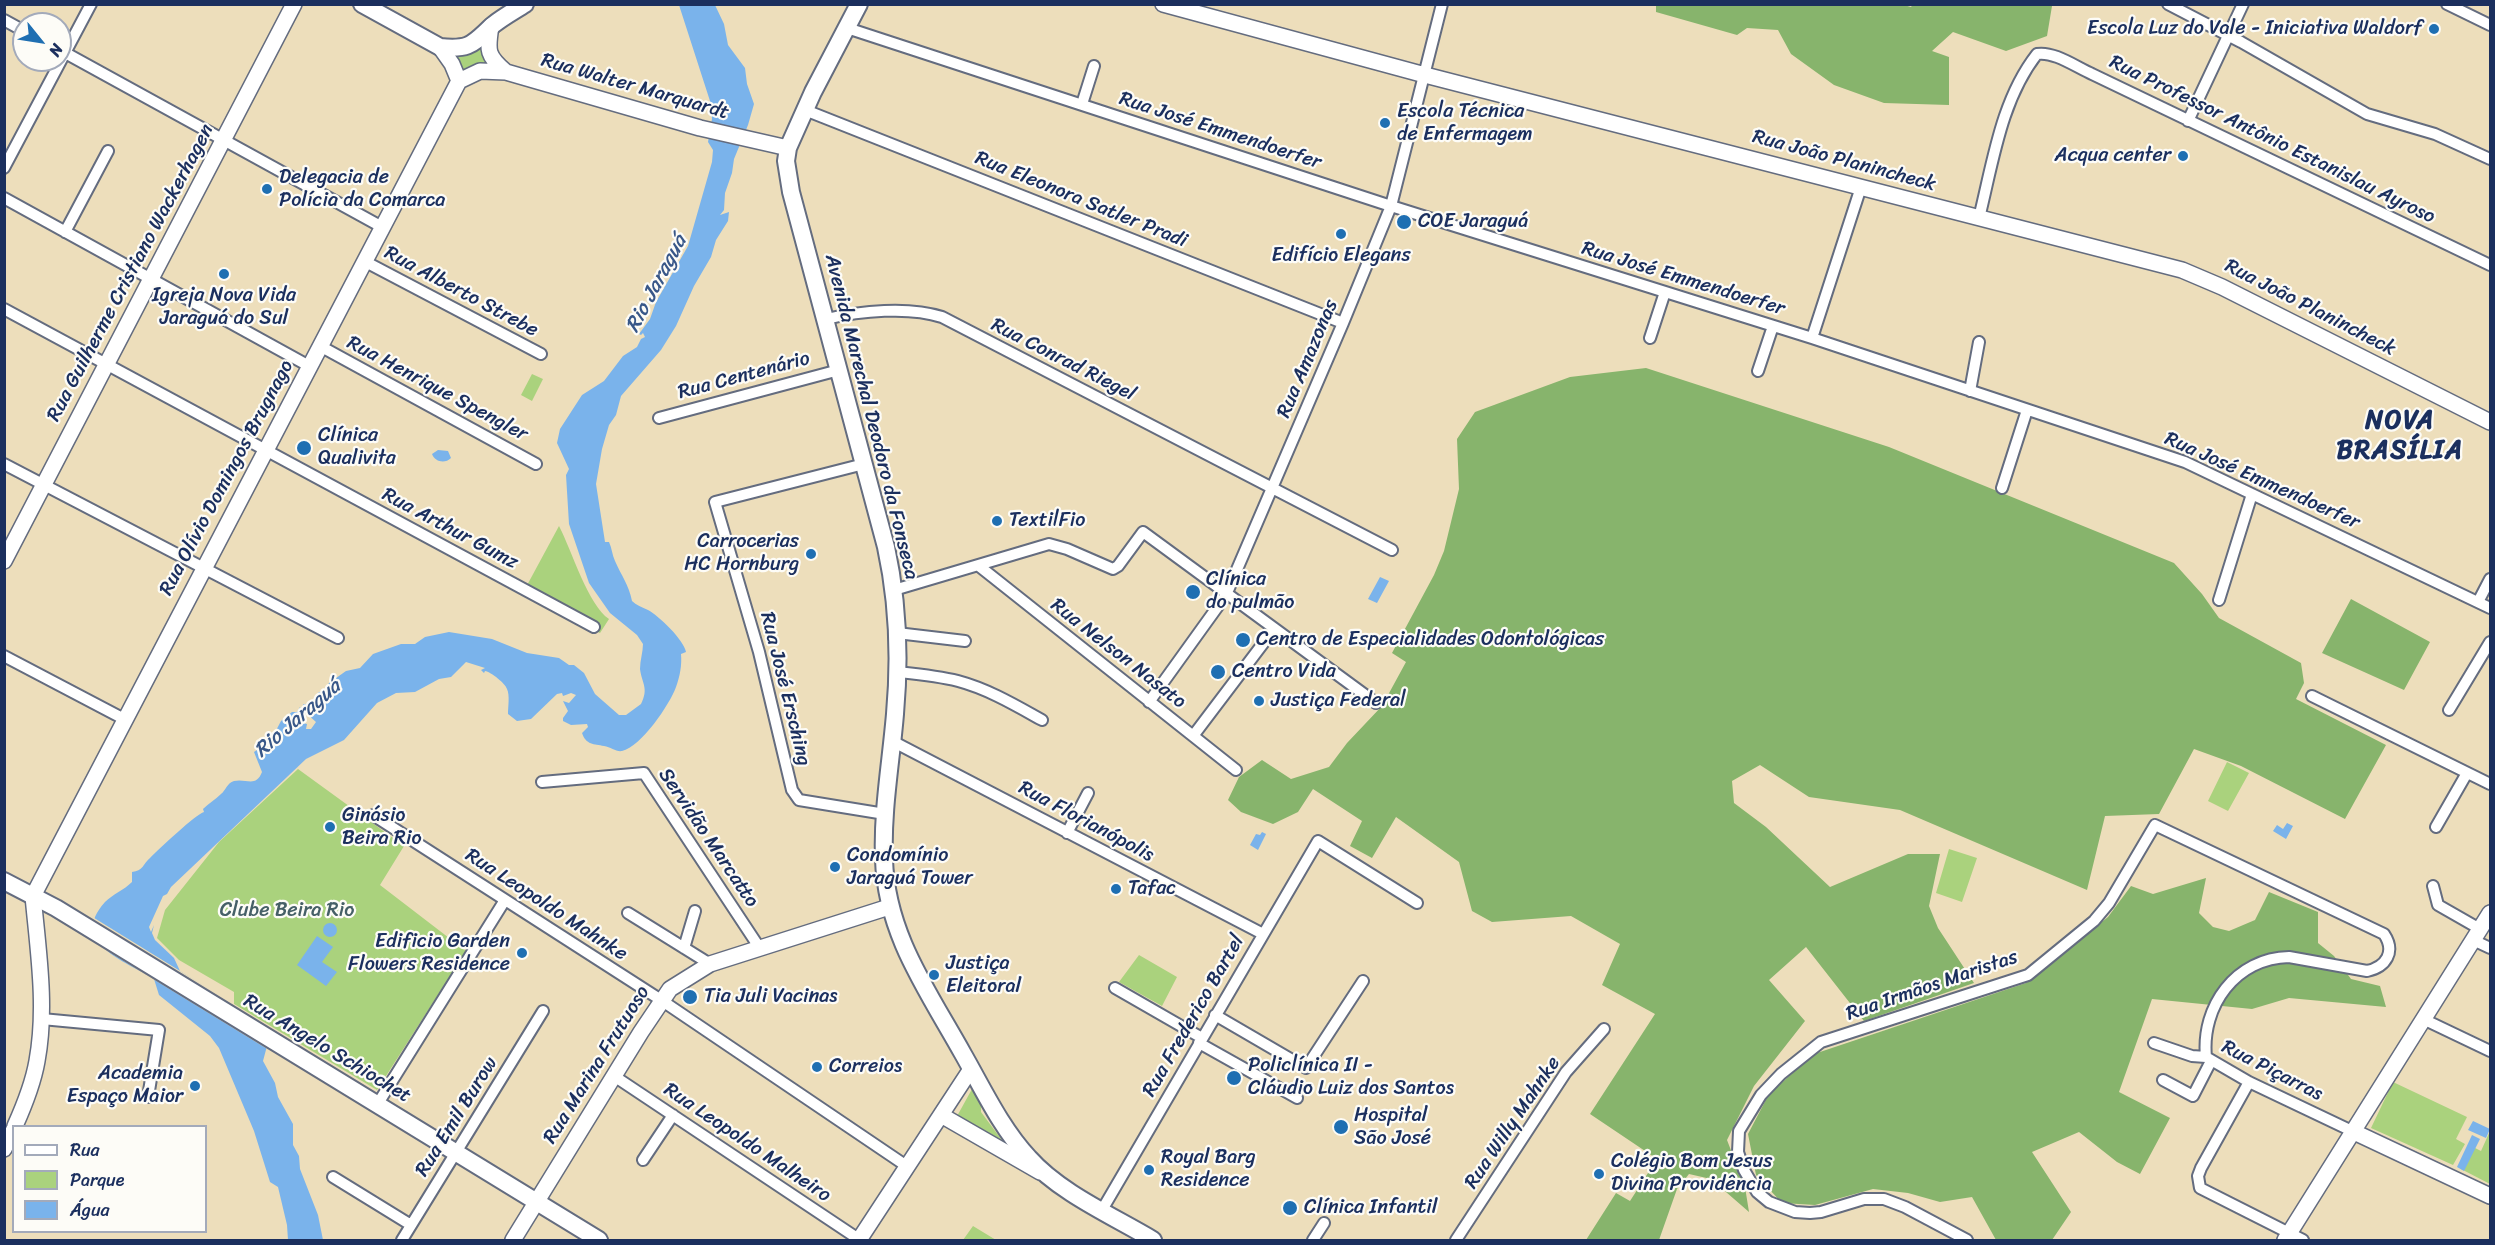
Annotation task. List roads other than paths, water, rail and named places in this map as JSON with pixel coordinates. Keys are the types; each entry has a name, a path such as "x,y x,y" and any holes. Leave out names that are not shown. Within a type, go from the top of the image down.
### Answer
{"main road":[{"name":"Rua Guilherme Cristiano Wackerhagen","path":"4,561 294,4"},
{"path":"440,48 458,48 473,44 491,26 525,4"},
{"path":"788,148 859,4"},
{"name":"Rua João Planincheck","path":"1163,4 1425,75 2171,267 2202,278 2490,422"},
{"path":"365,5 440,48 452,64 459,81"},
{"path":"491,26 488,50 491,58 506,72"},
{"name":"Rua Walter Marquardt","path":"459,81 480,71 506,72 700,128 752,142 788,148"},
{"name":"Rua Olívio Domingos Brugnago","path":"33,896 459,81"},
{"name":"Avenida Marechal Deodoro da Fonseca","path":"788,148 786,161 791,192 886,547 894,590 898,672 885,814 884,859 889,907 899,938 914,970 971,1069 1009,1133 1029,1158 1050,1178 1147,1239"},
{"name":"Rua Angelo Schiochet","path":"4,881 60,910 599,1240"},
{"path":"15,1125 26,1100 37,1062 42,1019 33,896"},
{"name":"Rua Marina Frutuoso","path":"513,1240 660,1000 670,989 710,964 889,907"},
{"path":"2293,1238 2352,1131 2490,913"},
{"path":"860,1240 971,1069"},
{"path":"941,1115 1050,1178"},
{"path":"2352,1131 2490,1196"},
{"path":"4,1149 12,1132"}],"street":[{"path":"72,35 91,4"},
{"name":"Rua Amazonas","path":"1149,702 1226,595 1343,323 1391,206 1442,4"},
{"path":"2168,4 2228,35 2367,114 2435,134 2490,159"},
{"path":"2188,121 2243,4"},
{"path":"2447,4 2490,25"},
{"name":"Rua José Emmendoerfer","path":"847,28 1391,206 1812,338 2186,462 2490,608"},
{"name":"Rua Professor Antônio Estanislau Ayroso","path":"1979,218 2003,121 2018,83 2037,54 2052,56 2490,265"},
{"path":"72,56 382,227"},
{"path":"1082,104 1094,66"},
{"path":"4,168 52,72"},
{"name":"Rua Eleonora Satler Pradi","path":"805,110 1343,323"},
{"path":"65,232 108,151"},
{"path":"1812,338 1861,187"},
{"path":"4,198 309,366"},
{"name":"Rua Alberto Strebe","path":"364,261 541,354"},
{"path":"1650,338 1665,292"},
{"name":"Rua Arthur Gumz","path":"4,309 594,627"},
{"name":"Rua Conrad Riegel","path":"826,319 859,313 919,311 942,317 1392,550"},
{"path":"1758,371 1773,326"},
{"path":"1970,391 1979,342"},
{"name":"Rua Henrique Spengler","path":"320,346 536,464"},
{"name":"Rua Centenário","path":"659,418 839,370"},
{"path":"2002,488 2027,410"},
{"path":"4,464 338,638"},
{"name":"Rua José Ersching","path":"864,464 715,502 759,652 792,790 798,800 885,814"},
{"path":"2219,600 2252,494"},
{"path":"894,590 1049,544 1067,549 1113,569 1118,566 1143,532 1376,704"},
{"name":"Rua Nelson Nasato","path":"979,566 1236,770"},
{"path":"2478,602 2490,579"},
{"path":"1193,736 1274,629"},
{"path":"897,633 965,640"},
{"path":"2448,710 2490,642"},
{"path":"4,656 124,719"},
{"path":"898,672 954,680 973,686 999,696 1042,720"},
{"path":"2312,696 2490,784"},
{"name":"Rua Florianópolis","path":"892,741 1263,934"},
{"name":"Servidão Marcatto","path":"542,782 644,773 759,947"},
{"path":"2436,827 2467,773"},
{"path":"1067,833 1088,793"},
{"name":"Rua Leopoldo Mahnke","path":"373,814 660,1000 908,1167"},
{"name":"Rua Irmãos Maristas","path":"1967,1240 1884,1198 1864,1199 1810,1213 1795,1212 1769,1202 1750,1183 1738,1152 1739,1131 1745,1119 1761,1095 1781,1074 1821,1042 2028,975 2094,921 2109,903 2155,825 2384,934 2389,948 2386,961"},
{"name":"Rua Frederico Bartel","path":"1102,1210 1318,841 1417,903"},
{"path":"2433,886 2438,905 2477,934 2490,948"},
{"path":"377,1105 505,900"},
{"path":"684,948 695,911"},
{"path":"628,913 710,964"},
{"name":"Rua Piçarras","path":"2352,1131 2249,1082 2209,1059 2207,1022 2218,999 2234,978 2254,965 2278,957 2289,957 2367,971 2377,969 2386,961"},
{"path":"1215,1015 1306,1068 1363,981"},
{"path":"1115,988 1297,1098"},
{"name":"Rua Emil Burow","path":"402,1240 543,1011"},
{"path":"42,1019 159,1030 148,1097"},
{"path":"2423,1019 2490,1051"},
{"name":"Rua Willy Mahnke","path":"1456,1240 1566,1072 1604,1029"},
{"path":"2154,1044 2209,1059 2193,1096 2163,1080"},
{"name":"Rua Leopoldo Malheiro","path":"614,1076 860,1240"},
{"path":"2249,1082 2201,1168 2198,1182 2204,1192 2293,1238"},
{"path":"643,1160 673,1115"},
{"path":"333,1177 411,1225"},
{"path":"1313,1240 1324,1223"}],"water":[{"name":"Rio Jaraguá","path":"679,5 715,5 724,24 728,45 745,68 747,84 754,104 734,159 725,193 724,210 720,215 729,212 728,221 716,240 711,257 694,286 676,326 661,350 621,396 602,449 596,484 605,542 609,542 632,601 653,613 664,623 681,641 686,652 681,654 679,679 668,704 638,742 630,748 618,751 586,740 582,733 588,727 587,724 571,725 563,721 568,711 563,701 569,703 576,695 557,694 531,719 517,721 508,714 508,694 504,684 498,678 481,670 485,668 466,662 451,677 439,679 415,692 396,693 377,703 344,740 306,759 171,887 163,896 149,927 151,932 154,925 152,933 155,940 174,958 180,971 243,1011 267,1046 263,1061 275,1083 278,1097 293,1124 293,1145 299,1156 300,1169 318,1215 323,1240 288,1240 278,1187 270,1182 254,1131 219,1048 210,1036 159,995 154,979 116,958 105,949 97,940 93,929 95,916 105,902 132,882 132,872 141,869 177,832 204,812 203,809 230,783 238,780 254,781 260,777 262,772 254,752 271,740 281,721 292,712 297,712 300,707 302,712 299,712 303,723 307,724 306,729 311,729 316,722 306,713 303,704 307,705 315,699 319,692 324,692 329,683 346,671 360,668 373,654 401,644 415,644 425,637 449,632 492,639 527,653 559,658 569,665 574,665 584,673 595,694 619,715 626,715 641,704 645,690 640,669 643,644 637,635 610,613 589,583 569,524 566,475 569,469 557,443 560,429 582,395 604,381 623,356 637,347 641,339 645,337 643,333 639,334 650,319 656,302 688,246 712,162 713,150 708,142 712,119 710,101"},
{"path":"438,450 448,451 451,458 443,461 433,457 432,454"},
{"path":"1380,577 1389,581 1377,603 1368,599"},
{"path":"2287,823 2293,826 2286,839 2273,831 2277,825 2283,829"},
{"path":"1262,832 1266,834 1258,850 1250,845 1256,834 1260,835"},
{"path":"330,923 335,925 337,930 335,935 330,937 325,935 323,930 325,925"},
{"path":"317,936 333,947 322,962 337,972 326,986 297,965"},
{"path":"2473,1121 2490,1129 2486,1138 2468,1130"},
{"path":"2472,1135 2480,1139 2464,1171 2457,1167"}],"place":[{"name":"Escola Luz do Vale - Iniciativa Waldorf","path":"2434,29"},
{"name":"Escola Técnica de Enfermagem","path":"1385,123"},
{"name":"Acqua center","path":"2183,156"},
{"name":"Delegacia de Polícia da Comarca","path":"267,189"},
{"name":"COE Jaraguá","path":"1404,222"},
{"name":"Edifício Elegans","path":"1341,234"},
{"name":"Igreja Nova Vida Jaraguá do Sul","path":"224,274"},
{"name":"Clínica Qualivita","path":"304,448"},
{"name":"TextilFio","path":"997,521"},
{"name":"Carrocerias HC Hornburg","path":"811,554"},
{"name":"Clínica do pulmão","path":"1193,592"},
{"name":"Centro de Especialidades Odontológicas","path":"1243,640"},
{"name":"Centro Vida","path":"1218,672"},
{"name":"Justiça Federal","path":"1259,701"},
{"name":"Ginásio Beira Rio","path":"330,827"},
{"name":"Condomínio Jaraguá Tower","path":"835,867"},
{"name":"Tafac","path":"1116,889"},
{"name":"Edificio Garden Flowers Residence","path":"522,953"},
{"name":"Justiça Eleitoral","path":"934,975"},
{"name":"Tia Juli Vacinas","path":"690,997"},
{"name":"Correios","path":"817,1067"},
{"name":"Policlínica II - Cláudio Luiz dos Santos","path":"1234,1078"},
{"name":"Academia Espaço Maior","path":"195,1086"},
{"name":"Hospital São José","path":"1341,1127"},
{"name":"Royal Barg Residence","path":"1149,1170"},
{"name":"Colégio Bom Jesus Divina Providência","path":"1599,1174"},
{"name":"Clínica Infantil","path":"1290,1208"}],"district":[{"name":"NOVA BRASÍLIA","path":"2400,436"}],"park label":[{"name":"Clube Beira Rio","path":"287,911"}]}
